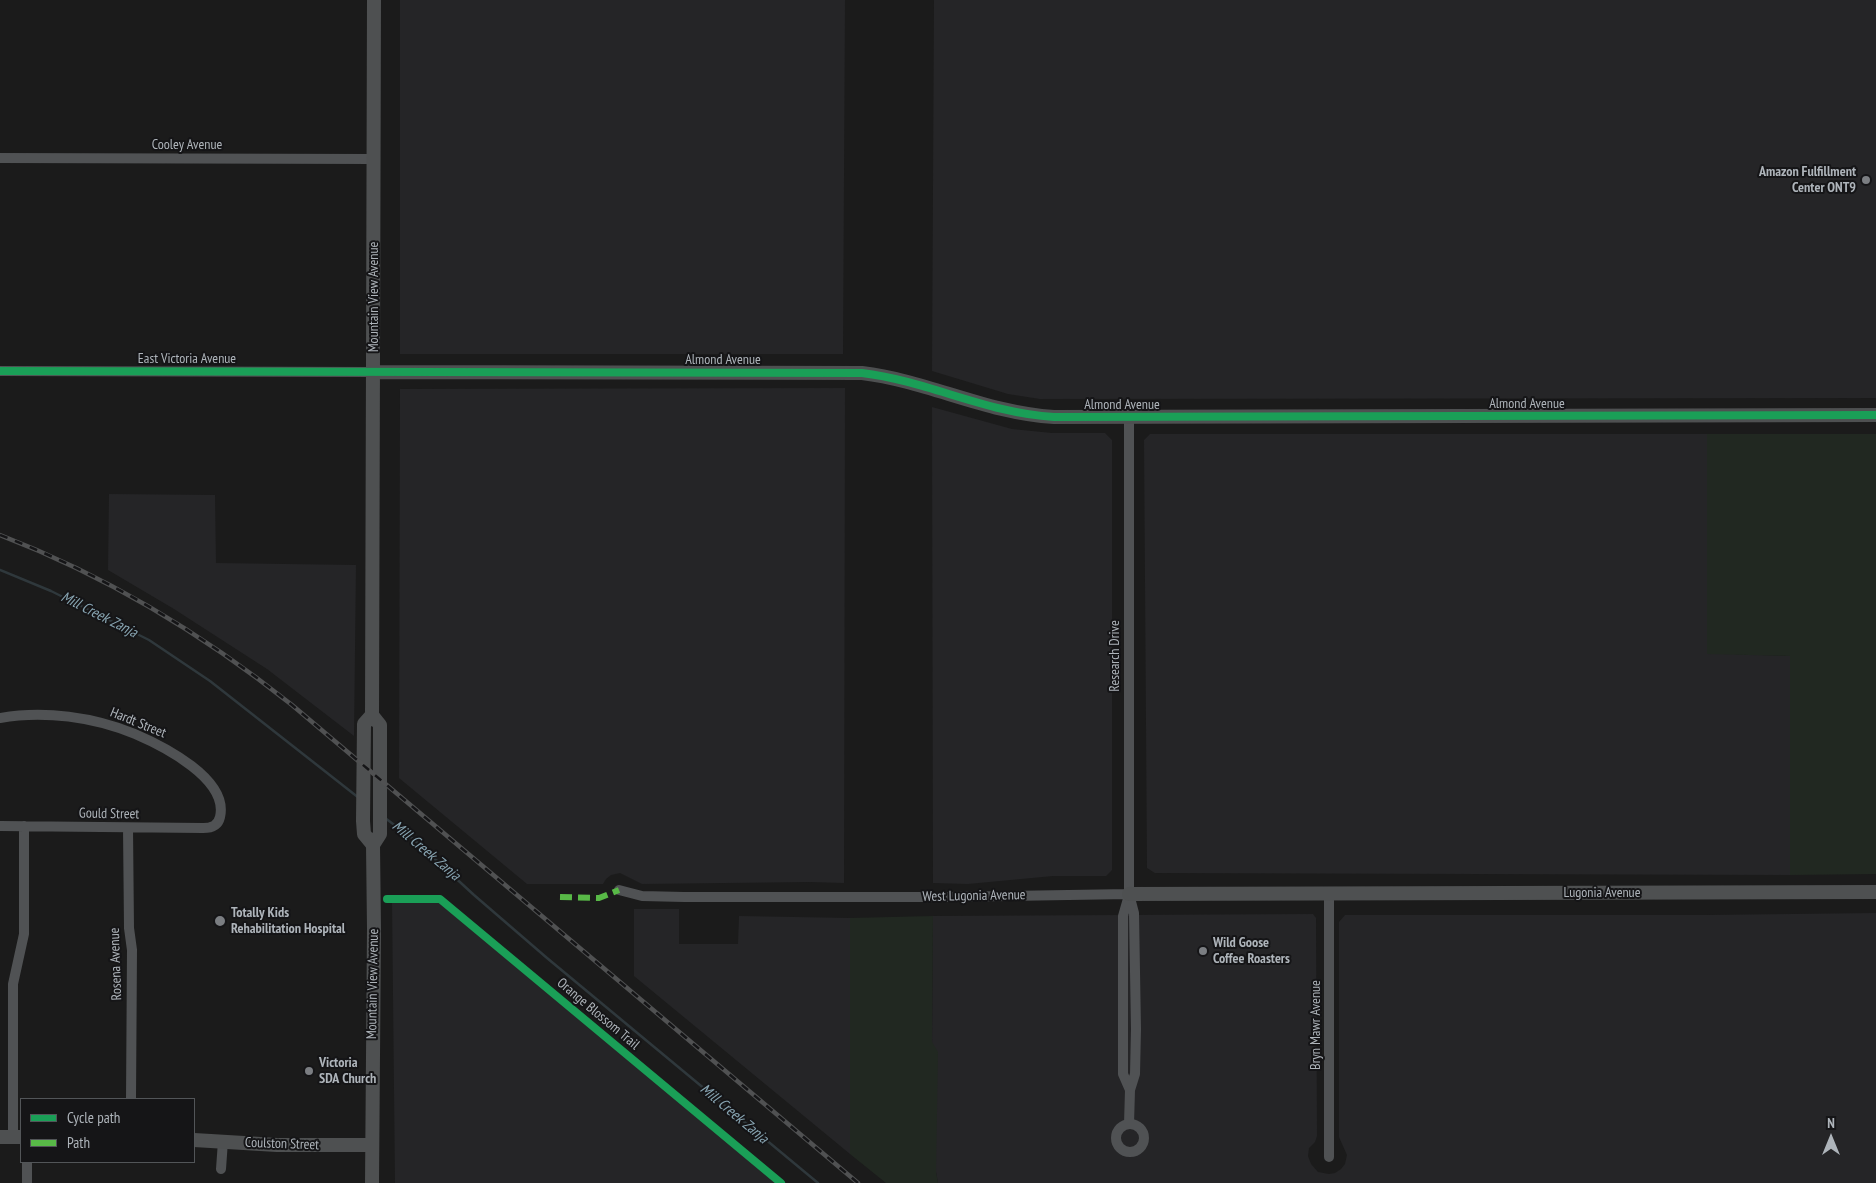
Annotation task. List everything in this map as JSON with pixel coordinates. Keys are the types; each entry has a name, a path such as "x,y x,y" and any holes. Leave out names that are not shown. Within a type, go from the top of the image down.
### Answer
{"street":[{"name":"Mountain View Avenue","path":"372,1183 374,935 380,725 372,715 374,0"},
{"name":"Cooley Avenue","path":"0,158 374,159"},
{"name":"East Victoria Avenue","path":"0,371 374,372"},
{"name":"Almond Avenue","path":"374,372 862,373 899,379 996,409 1054,418 1876,415"},
{"name":"Research Drive","path":"1129,418 1129,894 1123,916 1123,1074 1130,1090 1129,1124"},
{"name":"Hardt Street","path":"0,718 38,715 78,719 117,728 154,743 188,763 207,779 213,787 221,808 217,824"},
{"name":"Mountain View Avenue","path":"372,715 364,724 363,821 364,834 376,839"},
{"name":"Gould Street","path":"0,826 211,828 217,824"},
{"path":"11,1137 13,984 24,934 24,826"},
{"name":"Rosena Avenue","path":"128,828 129,928 132,950 131,1098"},
{"name":"West Lugonia Avenue","path":"619,890 642,896 704,897 947,897 1329,893"},
{"name":"Lugonia Avenue","path":"1329,893 1876,892"},
{"name":"Bryn Mawr Avenue","path":"1329,893 1329,1157"},
{"name":"Coulston Street","path":"195,1140 277,1144 371,1145"},
{"path":"221,1169 223,1141"},
{"path":"27,1163 27,1183"}],"shaded area":[{"path":"400,0 845,0 843,354 400,354"},
{"path":"934,0 1876,0 1876,398 1040,399 1008,394 932,371"},
{"path":"845,388 844,883 642,884 620,873 611,875 603,884 527,884 399,778 400,389"},
{"path":"932,407 1012,429 1052,433 1105,433 1112,440 1112,870 1106,876 1053,876 968,884 933,883"},
{"path":"1150,434 1707,434 1707,653 1790,656 1790,875 1155,873 1147,868 1144,440"},
{"path":"1707,434 1876,434 1876,874 1790,875 1790,656 1707,654"},
{"path":"109,494 215,495 216,563 356,565 354,736 267,669 174,609 108,570"},
{"path":"392,901 439,901 776,1183 395,1183"},
{"path":"634,909 679,909 679,944 738,944 739,916 850,918 850,1154 634,976"},
{"path":"1876,913 1876,1183 938,1183 936,1172 932,1043 933,916 1313,914 1316,918 1317,1136 1315,1142 1309,1148 1308,1156 1311,1164 1318,1172 1329,1174 1341,1169 1345,1164 1347,1155 1339,1137 1339,922 1345,915"},
{"path":"933,916 932,1042 938,1052 936,1172 938,1183 886,1183 850,1154 850,918"}],"waterway":[{"name":"Mill Creek Zanja","path":"0,570 51,591 149,640 210,681 359,798"},
{"name":"Mill Creek Zanja","path":"385,818 412,838 547,958 818,1183"}],"railway":[{"path":"0,535 40,551 116,588 189,631 258,679 292,705 858,1183"}],"marked path":[{"path":"560,897 599,898 619,890"}],"cycle path":[{"path":"0,371 862,373 910,383 1005,410 1054,417 1876,415"},
{"name":"Orange Blossom Trail","path":"387,899 440,899 781,1183"}],"place":[{"name":"Amazon Fulfillment Center ONT9","path":"1866,180"},
{"name":"Totally Kids Rehabilitation Hospital","path":"220,921"},
{"name":"Wild Goose Coffee Roasters","path":"1203,951"},
{"name":"Victoria SDA Church","path":"309,1071"}]}
